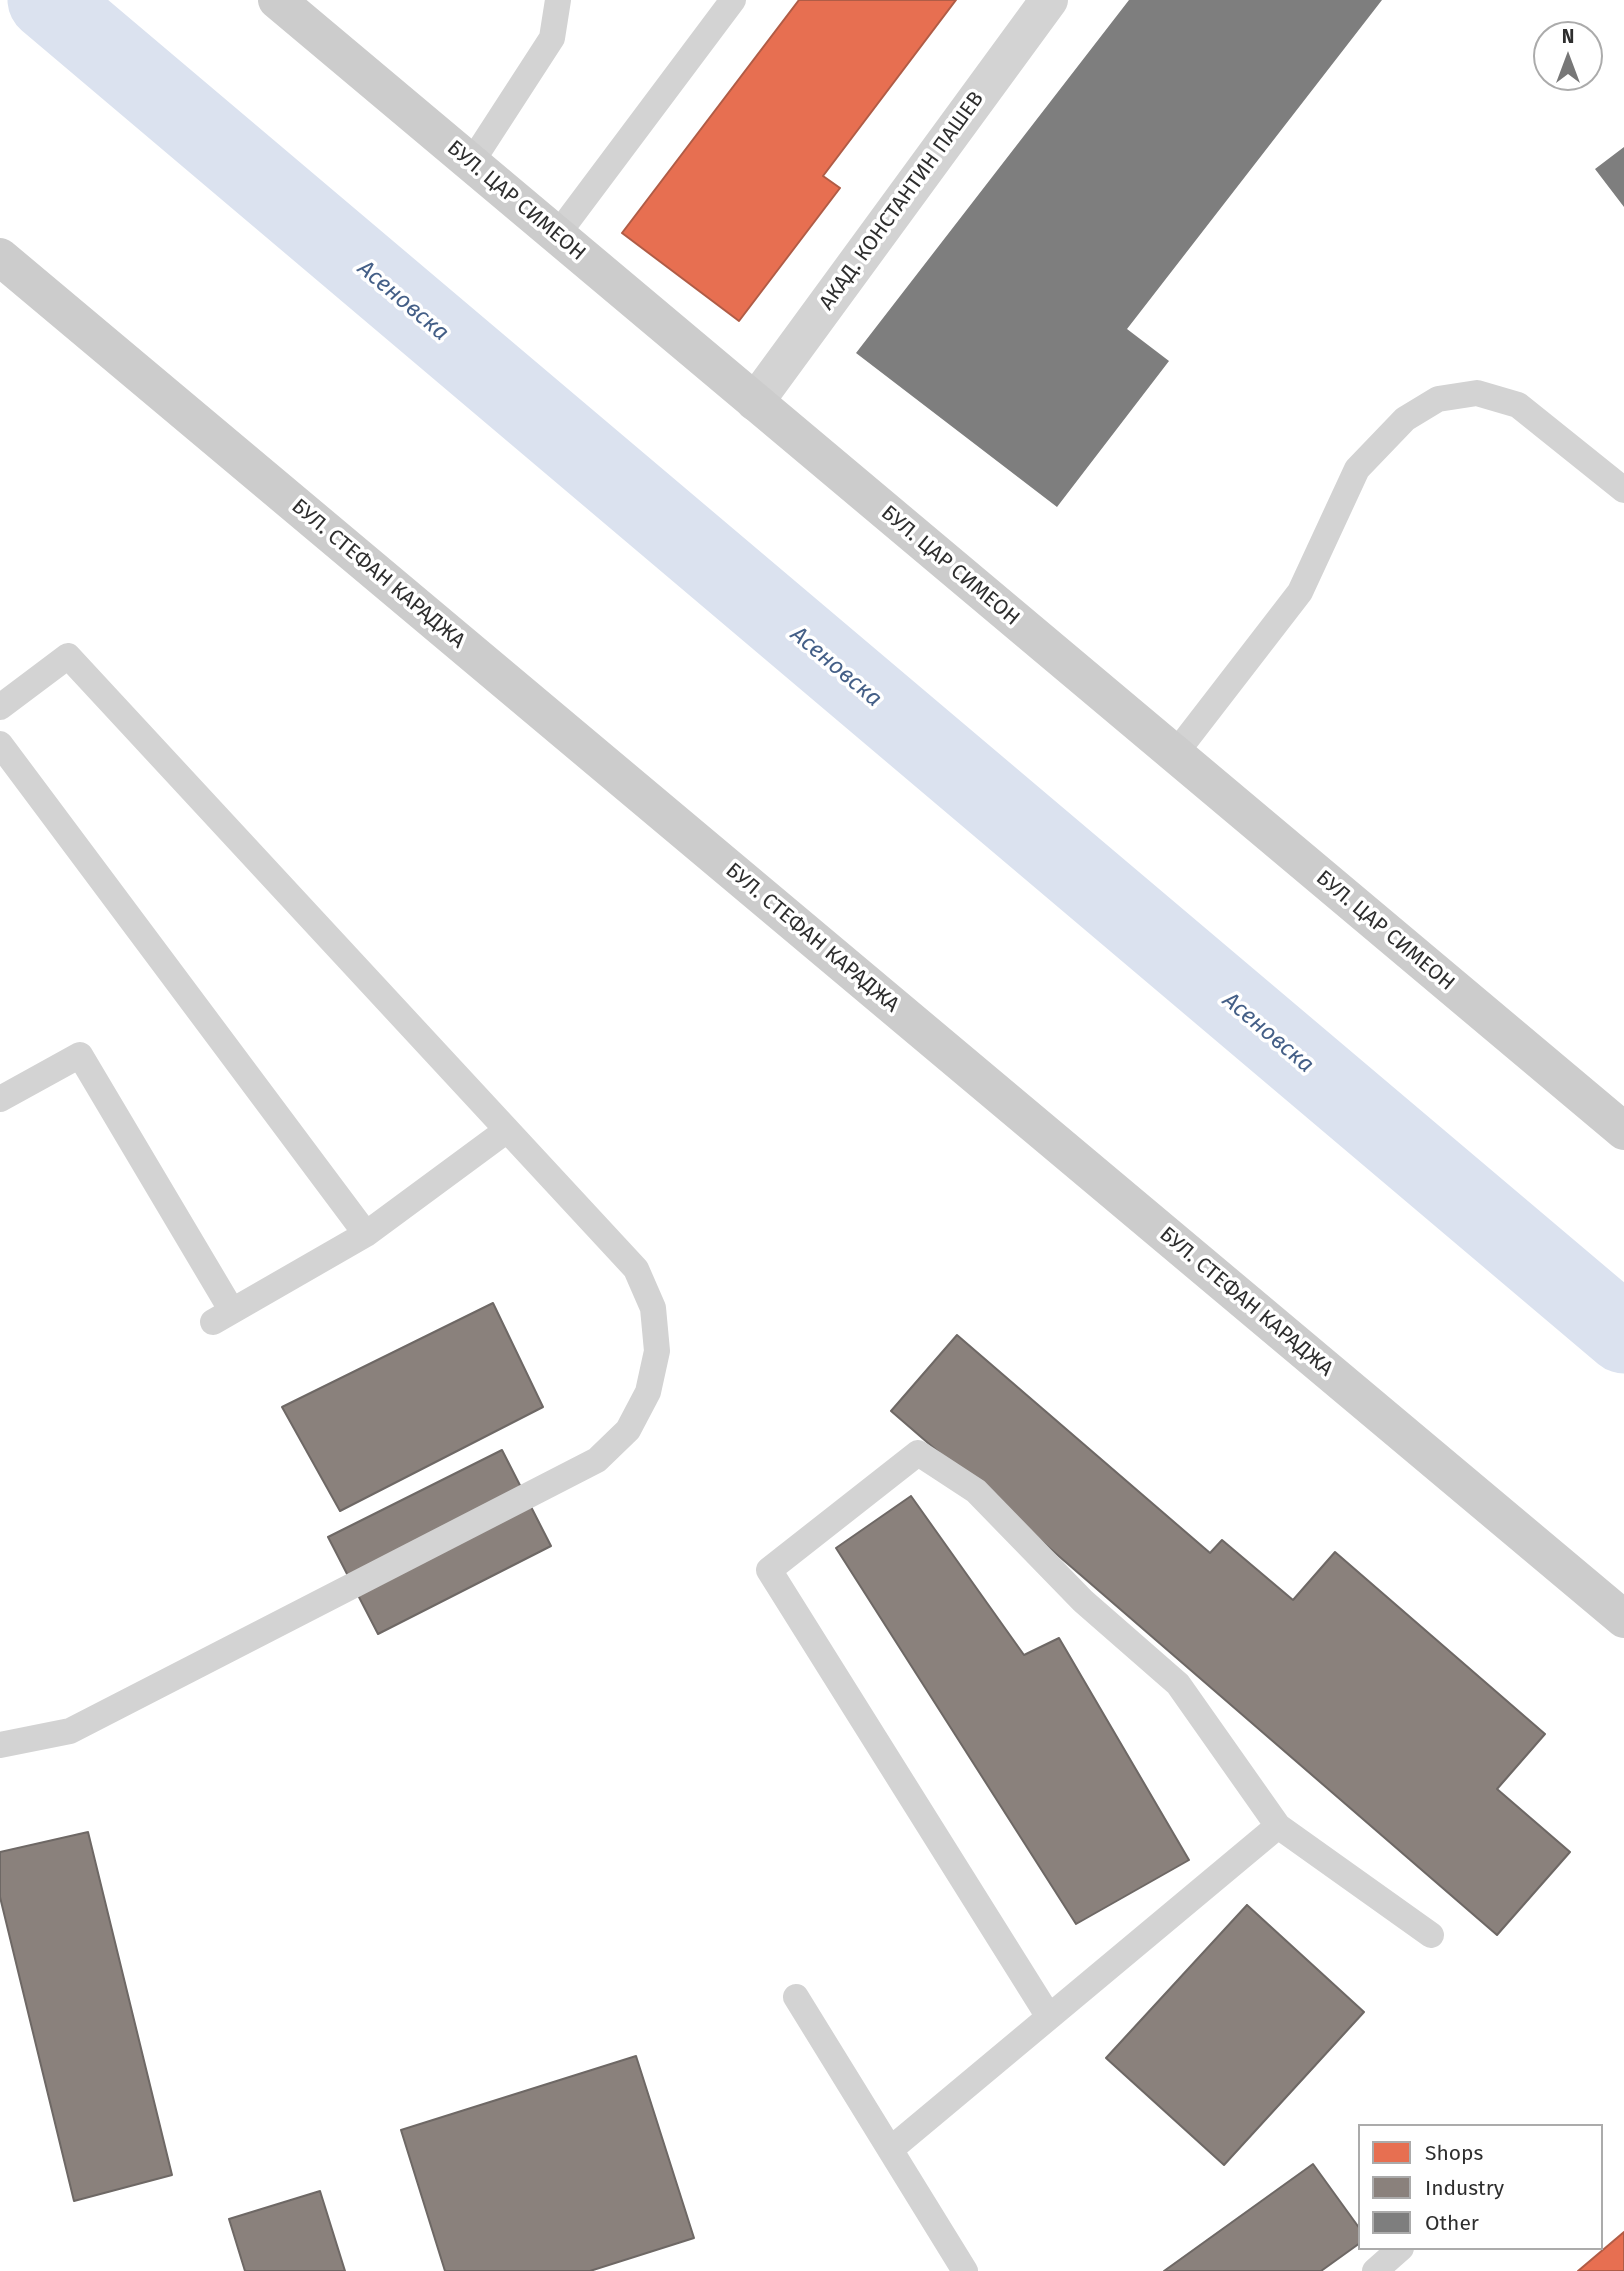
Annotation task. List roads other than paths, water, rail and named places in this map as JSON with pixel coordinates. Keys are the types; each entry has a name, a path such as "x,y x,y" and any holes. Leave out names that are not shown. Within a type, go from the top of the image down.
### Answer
{"main road":[{"name":"БУЛ. ЦАР СИМЕОН","path":"277,0 1624,1131"},
{"name":"БУЛ. СТЕФАН КАРАДЖА","path":"0,257 1624,1619"}],"street":[{"name":"АКАД. КОНСТАНТИН ПАШЕВ","path":"755,402 1049,0"}],"lane":[{"path":"471,163 552,38 559,11 558,0"},
{"path":"557,235 733,0"},
{"path":"1175,754 1300,592 1357,469 1405,419 1438,399 1477,393 1518,405 1624,490"},
{"path":"0,707 68,656 636,1269 653,1308 657,1351 648,1392 628,1430 597,1460 69,1731 0,1745"},
{"path":"0,744 366,1234"},
{"path":"0,1099 80,1055 222,1317 366,1234 508,1130"},
{"path":"1049,2017 769,1570 918,1452 976,1490 1083,1601 1178,1685 1278,1826 1432,1936"},
{"path":"891,2149 1278,1826"},
{"path":"796,1997 965,2271"},
{"path":"1375,2271 1399,2250"}],"waterway":[{"name":"Асеновска","path":"47,0 1624,1334"}]}
